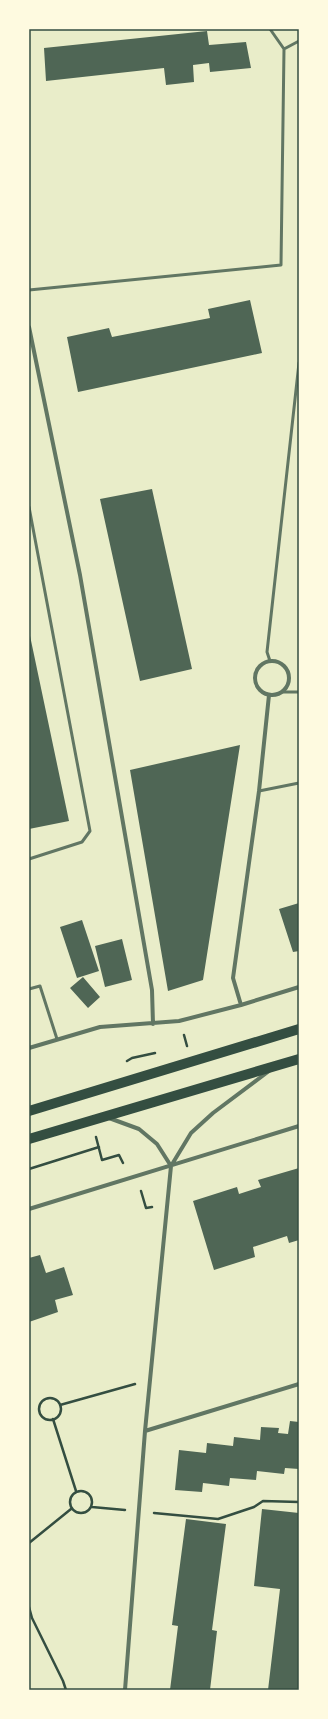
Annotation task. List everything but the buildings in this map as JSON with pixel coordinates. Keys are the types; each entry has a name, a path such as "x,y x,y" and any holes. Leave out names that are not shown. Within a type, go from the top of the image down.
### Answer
{"main road":[{"path":"29,1111 299,1029"},
{"path":"29,1139 108,1117 299,1059"}],"street":[{"path":"29,326 82,590 152,990 153,1024"},
{"path":"270,661 279,662 288,670 289,682 283,692 277,695 269,695 259,689 255,678 260,666 270,661"},
{"path":"241,1005 233,978 259,791 269,695"},
{"path":"29,1048 100,1027 153,1024 179,1020 241,1005 299,987"},
{"path":"125,1690 145,1431 171,1166 191,1133 213,1113 275,1066"},
{"path":"108,1117 139,1129 158,1144 171,1166"},
{"path":"29,1209 299,1126"},
{"path":"145,1431 299,1384"}],"lane":[{"path":"29,290 281,265 284,49 270,29"},
{"path":"284,49 299,41"},
{"path":"270,661 267,652 299,363"},
{"path":"29,507 90,831 82,842 29,859"},
{"path":"283,692 299,692"},
{"path":"259,791 299,783"},
{"path":"29,989 40,986 57,1039"}],"path":[{"path":"92,1121 102,1160 119,1156 122,1164 132,1161 146,1208 168,1202"},
{"path":"29,1169 99,1147"},
{"path":"60,1405 150,1380"},
{"path":"44,1399 55,1399 60,1405 60,1414 53,1419 45,1419 41,1415 39,1409 40,1404 44,1399"},
{"path":"53,1419 76,1492"},
{"path":"76,1492 85,1492 90,1495 92,1507 88,1512 82,1514 76,1513 71,1509 69,1503 70,1498 76,1492"},
{"path":"92,1507 218,1519 254,1507 263,1501 299,1502"},
{"path":"29,1543 71,1509"},
{"path":"29,1607 32,1618 66,1690"}]}
